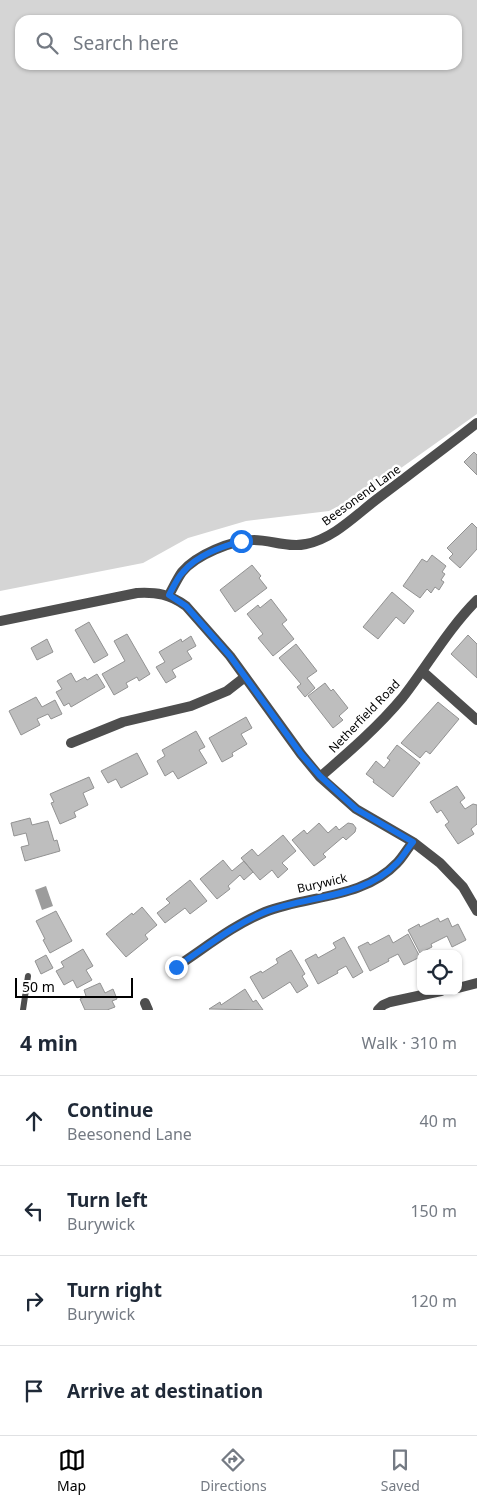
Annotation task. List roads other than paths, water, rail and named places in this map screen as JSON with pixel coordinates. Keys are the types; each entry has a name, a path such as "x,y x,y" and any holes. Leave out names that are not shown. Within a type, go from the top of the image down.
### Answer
{"street":[{"name":"Beesonend Lane","path":"169,595 182,572 200,558 224,546 248,540 289,545 306,544 321,539 347,522 477,423"},
{"path":"0,621 137,593 169,595 186,606 230,656 301,754 320,776 356,809 413,842 440,863 463,887 477,911"},
{"name":"Netherfield Road","path":"320,776 373,728 402,698 446,636 477,600"},
{"path":"422,671 477,720"},
{"path":"71,744 123,722 166,713 205,701 227,691 245,676"},
{"name":"Burywick","path":"176,967 238,926 263,913 287,904 367,885 396,864 413,842"},
{"path":"462,987 477,983"},
{"path":"378,1010 390,1002 422,995"}],"lane":[{"path":"22,1010 28,976"}]}
